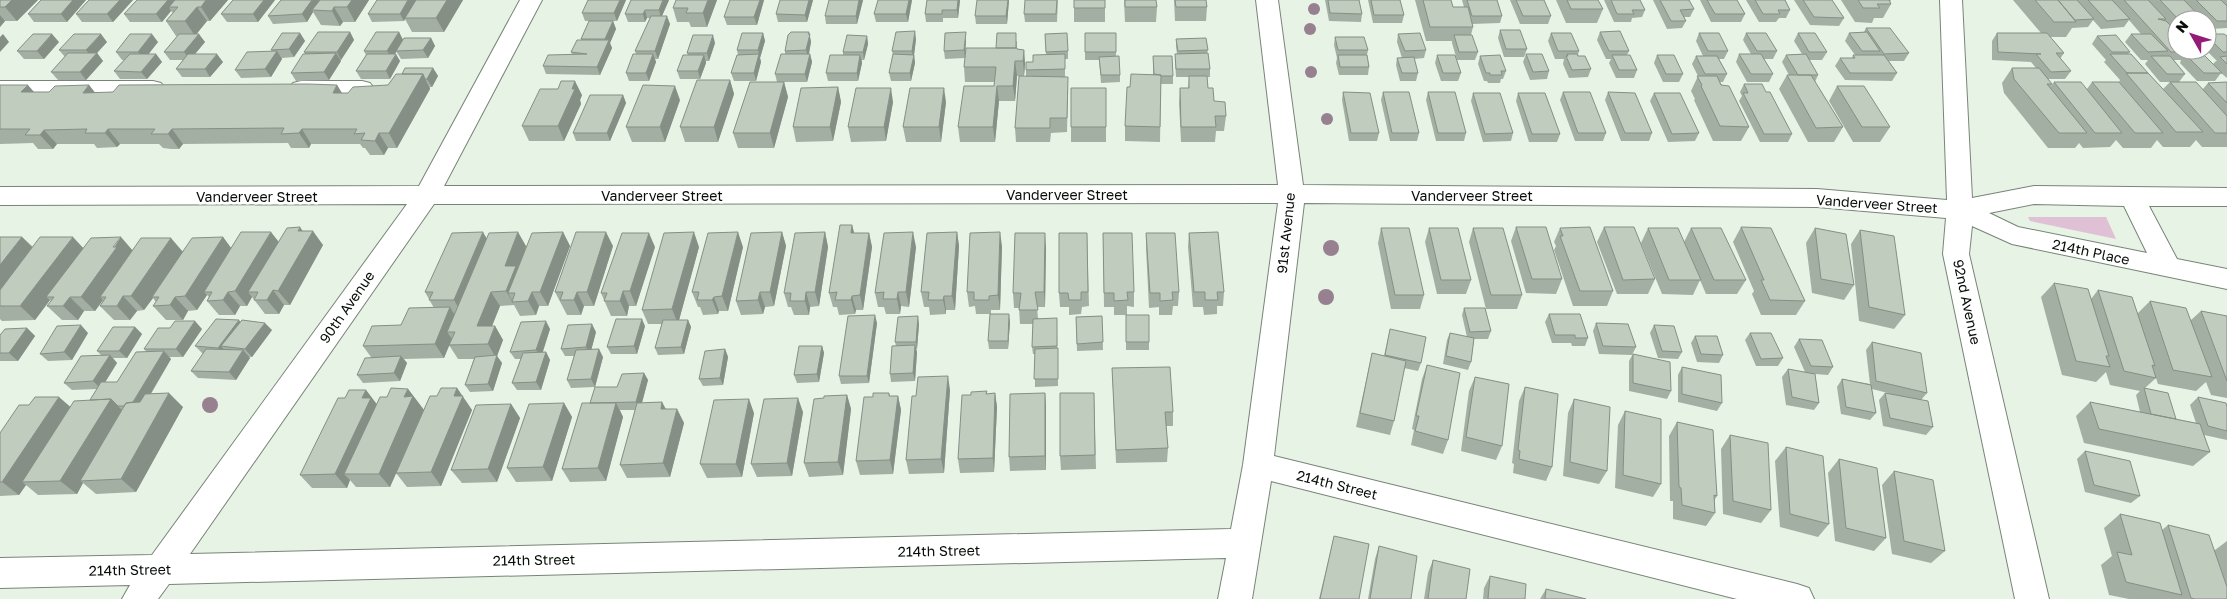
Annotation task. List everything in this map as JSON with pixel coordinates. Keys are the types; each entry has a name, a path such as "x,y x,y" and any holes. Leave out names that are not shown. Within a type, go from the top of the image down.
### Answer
{"street":[{"name":"90th Avenue","path":"139,599 426,197 531,0"},
{"name":"91st Avenue","path":"1258,465 1292,194 1267,0"},
{"name":"92nd Avenue","path":"1951,0 1960,210 1956,254 2032,599"},
{"path":"0,88 176,88"},
{"path":"284,88 362,88"},
{"name":"Vanderveer Street","path":"0,196 426,197 1292,194 1817,198 1960,210 2034,195 2227,197"},
{"path":"2132,197 2168,268"},
{"name":"214th Place","path":"1960,210 2012,235 2227,279"},
{"path":"1236,599 1258,465"},
{"name":"214th Street","path":"1258,465 1797,599"},
{"name":"214th Street","path":"0,572 1244,543"}],"shaded area":[{"path":"2028,217 2106,217 2116,239 2030,221"}],"building":[{"path":"0,0 12,0 5,7 0,7"},
{"path":"41,0 73,0 61,14 28,14"},
{"path":"89,0 120,0 107,14 76,14"},
{"path":"137,0 168,0 156,14 124,14"},
{"path":"175,0 206,0 185,21 166,21 178,7 169,7"},
{"path":"233,0 264,0 253,14 221,14"},
{"path":"281,0 312,0 302,14 268,16"},
{"path":"320,0 352,0 347,7 334,7 332,11 312,10"},
{"path":"377,0 408,0 400,14 368,14"},
{"path":"416,0 447,0 436,18 405,18"},
{"path":"588,0 620,0 614,13 582,13"},
{"path":"631,0 663,0 659,10 645,10 643,14 625,14"},
{"path":"676,0 708,0 703,13 686,13 688,8 673,8"},
{"path":"730,0 760,0 754,17 724,17"},
{"path":"780,0 809,0 805,15 776,14"},
{"path":"829,0 859,0 856,16 825,16"},
{"path":"878,0 909,0 906,14 874,14"},
{"path":"927,0 958,0 957,10 942,10 942,14 925,14"},
{"path":"977,0 1008,0 1006,16 975,16"},
{"path":"1025,0 1057,0 1056,14 1024,14"},
{"path":"1074,0 1105,0 1105,8 1074,8"},
{"path":"1125,0 1156,0 1157,7 1125,7"},
{"path":"1175,0 1206,0 1207,7 1176,7"},
{"path":"1328,0 1359,0 1362,14 1330,13"},
{"path":"1371,0 1400,0 1404,15 1374,15"},
{"path":"1423,0 1451,0 1453,7 1468,7 1473,27 1430,27"},
{"path":"1467,0 1497,0 1502,16 1472,16"},
{"path":"1516,0 1544,0 1551,16 1523,16"},
{"path":"1567,0 1598,0 1603,9 1571,9"},
{"path":"1611,0 1640,0 1645,10 1632,10 1634,14 1617,14"},
{"path":"1660,0 1689,0 1694,9 1680,10 1686,21 1671,21"},
{"path":"1707,0 1737,0 1745,14 1715,14"},
{"path":"1755,0 1785,0 1790,10 1778,10 1780,14 1763,14"},
{"path":"1803,0 1832,0 1844,18 1814,17"},
{"path":"1858,0 1889,0 1891,4 1877,4 1880,8 1863,8"},
{"path":"2035,0 2058,0 2076,22 2054,22"},
{"path":"2058,0 2077,0 2094,19 2075,20"},
{"path":"2088,0 2112,0 2130,19 2107,21"},
{"path":"2124,0 2148,0 2166,19 2158,19 2167,22 2167,48"},
{"path":"2160,0 2184,0 2194,10 2170,10"},
{"path":"2196,0 2221,0 2227,6 2227,21 2217,21 2217,10 2206,10"},
{"path":"651,16 667,16 655,51 635,51"},
{"path":"589,21 613,21 605,39 581,39"},
{"path":"1866,28 1890,28 1909,53 1884,54"},
{"path":"1500,30 1520,30 1527,49 1506,49"},
{"path":"915,31 912,51 892,51 896,32"},
{"path":"1620,31 1629,51 1609,51 1600,32"},
{"path":"318,32 350,32 337,52 304,52"},
{"path":"376,32 399,32 387,51 364,51"},
{"path":"791,32 809,32 806,50 785,51 788,35"},
{"path":"966,32 964,50 944,51 945,33"},
{"path":"1867,32 1880,51 1862,51 1849,33"},
{"path":"282,33 300,33 289,49 271,50"},
{"path":"742,33 763,33 758,50 737,50"},
{"path":"997,33 1016,33 1016,48 996,48"},
{"path":"1067,33 1068,51 1046,52 1045,34"},
{"path":"1085,33 1116,33 1116,52 1085,52"},
{"path":"1420,33 1426,50 1405,51 1398,34"},
{"path":"1551,33 1571,33 1579,51 1558,51"},
{"path":"1699,33 1719,33 1728,51 1708,51"},
{"path":"1746,33 1766,33 1777,51 1757,51"},
{"path":"1798,33 1815,33 1827,52 1809,52"},
{"path":"1997,33 2047,33 2064,53 2056,53 2071,71 2051,72 2036,54 2041,54 1998,52"},
{"path":"33,34 52,34 37,51 17,51"},
{"path":"74,34 101,34 86,50 59,50"},
{"path":"130,34 152,34 138,52 116,52"},
{"path":"179,34 199,34 184,52 164,52"},
{"path":"2131,34 2151,34 2167,50 2148,52"},
{"path":"2217,34 2227,36 2227,52 2223,52 2217,46"},
{"path":"693,35 713,35 707,53 687,53"},
{"path":"847,35 867,36 863,52 843,52"},
{"path":"1454,35 1472,35 1478,52 1459,52"},
{"path":"2116,35 2130,52 2112,52 2097,36"},
{"path":"1335,37 1364,37 1368,50 1338,50"},
{"path":"404,38 431,38 423,50 396,51"},
{"path":"1206,38 1208,50 1178,51 1176,39"},
{"path":"577,40 609,40 597,67 543,66 548,55 587,54 571,52"},
{"path":"966,48 1017,48 1024,50 1023,61 1015,61 1013,86 997,86 993,127 958,127 964,86 994,86 996,67 964,67"},
{"path":"277,51 265,69 235,70 247,52"},
{"path":"68,53 97,53 80,72 51,72"},
{"path":"336,53 324,72 291,73 303,54"},
{"path":"1208,53 1210,69 1176,69 1175,54"},
{"path":"130,54 156,54 141,72 114,71"},
{"path":"188,54 217,54 205,69 176,69"},
{"path":"367,54 396,54 386,71 356,71"},
{"path":"633,54 653,54 646,73 626,73"},
{"path":"759,54 754,73 731,73 737,55"},
{"path":"781,54 810,54 805,74 775,74"},
{"path":"893,54 914,55 910,73 889,73"},
{"path":"1065,54 1065,69 1026,70 1026,62 1033,62 1033,55"},
{"path":"1526,54 1542,54 1549,71 1533,72"},
{"path":"1567,54 1585,56 1591,69 1572,70 1566,56 1568,56"},
{"path":"1739,54 1761,54 1773,74 1751,74"},
{"path":"1806,54 1818,75 1798,75 1786,55"},
{"path":"2110,54 2131,54 2148,73 2127,73"},
{"path":"683,55 704,55 698,71 677,71"},
{"path":"830,55 860,55 857,73 826,73"},
{"path":"1338,55 1367,55 1369,67 1340,67"},
{"path":"1437,55 1455,55 1461,73 1443,73"},
{"path":"1500,55 1506,71 1501,71 1502,75 1486,73 1480,56"},
{"path":"1612,55 1630,55 1637,70 1619,70"},
{"path":"1657,55 1674,55 1683,74 1666,74"},
{"path":"1853,55 1884,55 1897,73 1850,73 1840,58 1855,58"},
{"path":"1119,56 1120,75 1101,75 1099,57"},
{"path":"1153,56 1172,56 1173,76 1154,74"},
{"path":"1696,56 1717,56 1727,74 1705,74"},
{"path":"2151,56 2167,56 2167,60 2173,60 2185,74 2167,74"},
{"path":"2227,56 2227,64 2220,57"},
{"path":"1414,57 1418,73 1402,73 1397,58"},
{"path":"2191,60 2209,60 2222,73 2204,73"},
{"path":"405,68 433,68 427,79 425,79 423,74 402,74"},
{"path":"2012,68 2039,68 2052,84 2047,84 2087,133 2059,133 2014,79"},
{"path":"2126,73 2148,73 2203,132 2176,132"},
{"path":"396,74 423,74 389,133 379,133 375,141 361,140 365,133 354,134 357,129 302,129 299,133 281,134 284,128 172,129 168,134 151,134 155,129 108,129 105,133 85,133 87,129 44,130 40,135 25,135 30,129 0,129 0,85 28,85 21,92 49,92 55,86 89,85 83,93 113,92 119,85 308,84 337,85 333,93 348,93 353,87 388,85"},
{"path":"1131,74 1161,75 1160,127 1125,126 1127,87 1130,87"},
{"path":"1787,75 1811,75 1843,127 1816,128"},
{"path":"1019,76 1068,77 1067,118 1050,118 1050,128 1015,128"},
{"path":"1189,76 1207,76 1208,88 1213,88 1214,101 1225,102 1226,116 1215,116 1216,127 1181,127 1180,88 1189,88"},
{"path":"1697,76 1717,76 1721,85 1729,86 1749,127 1720,126"},
{"path":"697,80 730,80 714,127 680,127"},
{"path":"561,81 575,81 572,89 575,89 558,126 522,126 540,89 558,89"},
{"path":"750,82 784,82 770,133 733,133"},
{"path":"2054,82 2081,82 2122,133 2095,133"},
{"path":"2092,82 2119,82 2163,133 2135,133"},
{"path":"2170,82 2196,82 2227,116 2227,133 2215,133"},
{"path":"2227,82 2227,103 2208,83"},
{"path":"1744,84 1762,84 1766,92 1770,92 1792,134 1764,134 1743,93 1748,93"},
{"path":"643,85 675,86 660,127 626,127"},
{"path":"1837,86 1864,86 1890,127 1862,127"},
{"path":"838,87 830,127 793,127 801,88"},
{"path":"856,88 891,88 884,127 848,127"},
{"path":"910,88 944,88 939,127 903,127"},
{"path":"1071,88 1106,88 1106,127 1071,127"},
{"path":"1343,92 1370,93 1379,133 1351,133"},
{"path":"1383,92 1409,92 1419,133 1392,133"},
{"path":"1428,92 1455,92 1466,133 1438,133"},
{"path":"1563,92 1590,92 1606,133 1578,133"},
{"path":"1608,92 1635,93 1652,133 1625,133"},
{"path":"1473,93 1500,93 1513,133 1485,134"},
{"path":"1518,93 1545,93 1560,134 1532,134"},
{"path":"1654,93 1680,93 1699,133 1672,134"},
{"path":"590,95 623,95 607,133 573,133"},
{"path":"840,225 852,225 851,233 869,233 860,295 852,296 851,300 835,300 837,292 829,293"},
{"path":"300,227 298,231 313,231 278,291 273,290 267,300 254,300 258,292 248,292 287,228"},
{"path":"1516,227 1546,227 1562,279 1532,279"},
{"path":"1590,227 1613,291 1580,291 1560,236 1563,236 1560,228"},
{"path":"1604,227 1634,227 1655,279 1623,280"},
{"path":"1741,227 1771,228 1805,301 1770,300 1761,280 1764,280"},
{"path":"1381,228 1409,228 1424,295 1395,295"},
{"path":"1429,228 1458,228 1471,280 1441,280"},
{"path":"1473,228 1503,228 1522,295 1491,295"},
{"path":"1648,228 1678,228 1701,280 1669,280"},
{"path":"1691,228 1721,228 1746,280 1714,280"},
{"path":"1815,228 1846,234 1854,285 1821,279"},
{"path":"1860,230 1894,236 1905,315 1869,307"},
{"path":"241,232 271,232 235,291 228,292 223,300 207,301 212,292 204,292"},
{"path":"483,232 454,300 429,300 433,292 425,292 452,233"},
{"path":"518,232 505,266 516,266 506,291 491,292 477,326 495,326 488,344 449,345 455,332 447,332 489,233"},
{"path":"563,232 540,292 532,292 528,301 512,302 515,293 508,293 532,233"},
{"path":"576,232 606,232 587,292 577,292 574,300 560,300 563,292 555,292"},
{"path":"694,232 672,309 642,310 664,233"},
{"path":"738,232 722,296 714,297 712,300 697,300 699,292 692,292 708,233"},
{"path":"782,232 770,292 760,292 758,300 736,301 751,233"},
{"path":"825,232 815,292 806,292 805,301 790,301 791,293 784,293 795,233"},
{"path":"913,232 906,292 898,292 897,299 883,299 884,292 875,293 884,233"},
{"path":"957,232 952,296 944,296 943,300 928,300 929,292 921,292 927,233"},
{"path":"1000,232 998,295 989,296 989,300 974,300 974,292 967,292 970,233"},
{"path":"1218,232 1224,292 1217,292 1218,300 1205,300 1205,292 1194,292 1189,233"},
{"path":"622,233 649,233 630,291 623,291 620,301 604,301 607,293 601,293"},
{"path":"1015,233 1045,233 1044,292 1035,292 1038,310 1019,310 1021,293 1013,293"},
{"path":"1059,233 1087,233 1088,292 1081,292 1081,300 1069,300 1068,293 1059,293"},
{"path":"1103,233 1132,233 1134,292 1127,292 1128,300 1114,301 1114,293 1104,293"},
{"path":"1146,233 1175,233 1179,292 1172,292 1173,300 1160,301 1160,293 1150,293"},
{"path":"0,237 22,237 0,265"},
{"path":"40,237 73,237 20,306 0,306 0,290"},
{"path":"121,237 113,247 117,247 81,297 70,297 63,306 47,306 54,297 46,297 91,238"},
{"path":"223,237 185,296 175,297 170,305 153,306 159,297 152,297 192,238"},
{"path":"141,238 171,238 131,296 123,296 117,306 100,306 106,297 100,297"},
{"path":"2054,283 2088,289 2109,356 2106,356 2110,367 2076,361"},
{"path":"2098,290 2132,297 2155,366 2152,365 2156,378 2124,371"},
{"path":"2150,301 2186,308 2212,377 2173,370"},
{"path":"450,307 435,344 363,346 372,326 401,325 409,308"},
{"path":"1464,308 1485,308 1491,331 1470,332"},
{"path":"2201,311 2227,316 2227,381"},
{"path":"990,314 1009,314 1008,341 988,341"},
{"path":"1549,314 1580,314 1588,338 1575,338 1575,335 1555,335"},
{"path":"875,315 867,376 839,376 848,316"},
{"path":"1126,315 1149,315 1149,342 1126,342"},
{"path":"918,316 916,342 895,342 898,317"},
{"path":"1102,316 1103,342 1077,344 1076,317"},
{"path":"1057,318 1057,346 1032,347 1033,319"},
{"path":"216,319 239,320 218,348 195,346"},
{"path":"616,319 642,319 634,346 607,347"},
{"path":"242,320 265,323 245,349 221,346"},
{"path":"663,320 688,320 681,347 655,348"},
{"path":"175,321 195,321 176,349 144,349 158,328 170,328"},
{"path":"546,321 536,350 510,352 521,322"},
{"path":"1596,323 1628,324 1636,347 1603,346"},
{"path":"592,324 586,347 561,349 568,325"},
{"path":"81,325 64,352 40,354 57,326"},
{"path":"1654,325 1674,326 1682,352 1662,351"},
{"path":"113,327 135,327 119,351 97,351"},
{"path":"27,328 9,353 0,353 0,335 5,329"},
{"path":"1390,329 1426,337 1421,363 1385,355"},
{"path":"1450,333 1474,338 1471,362 1446,356"},
{"path":"1750,333 1771,333 1783,358 1761,359"},
{"path":"1695,336 1717,336 1723,355 1701,354"},
{"path":"1799,339 1822,340 1833,367 1811,366"},
{"path":"1872,342 1921,353 1927,393 1876,381"},
{"path":"915,345 913,373 890,374 892,346"},
{"path":"799,346 822,346 817,374 794,375"},
{"path":"1058,348 1058,379 1034,379 1035,349"},
{"path":"206,349 243,350 229,372 191,371"},
{"path":"599,349 591,379 567,380 576,350"},
{"path":"725,349 720,378 699,379 705,351"},
{"path":"164,351 133,402 126,403 124,406 118,406 111,399 90,400 101,382 117,382 136,352"},
{"path":"546,352 536,382 512,383 523,353"},
{"path":"1372,353 1406,361 1394,421 1360,413"},
{"path":"1633,354 1670,362 1671,391 1633,383"},
{"path":"110,355 93,381 64,383 81,356"},
{"path":"497,355 488,384 465,385 475,357"},
{"path":"401,356 394,373 357,375 365,358"},
{"path":"1427,365 1460,373 1448,440 1415,431 1419,416 1416,416"},
{"path":"1170,367 1173,412 1165,412 1168,448 1116,450 1112,368"},
{"path":"1682,367 1721,375 1722,403 1682,394"},
{"path":"1788,369 1815,374 1819,403 1792,397"},
{"path":"644,373 636,402 590,403 595,387 617,387 622,374"},
{"path":"948,376 941,459 906,460 912,396 916,396 918,377"},
{"path":"1475,377 1509,384 1502,446 1466,437"},
{"path":"1842,379 1871,385 1876,413 1846,407"},
{"path":"1525,387 1558,394 1552,467 1519,459 1520,451 1518,450"},
{"path":"391,388 408,389 404,397 413,396 379,474 344,474 380,397 387,397"},
{"path":"441,388 457,388 454,396 463,396 431,472 396,473 430,396 437,396"},
{"path":"2144,388 2168,393 2176,419 2151,414"},
{"path":"349,390 366,390 362,398 371,398 335,474 300,475 338,398 345,398"},
{"path":"987,391 986,394 995,393 993,458 958,459 962,395 971,395 971,392"},
{"path":"169,393 121,479 80,481 126,403 140,402 145,394"},
{"path":"873,393 889,393 889,396 898,396 890,460 856,461 864,397 873,397"},
{"path":"1045,393 1045,456 1009,457 1010,394"},
{"path":"1060,393 1094,393 1095,455 1060,456"},
{"path":"1885,393 1928,401 1933,427 1890,418"},
{"path":"847,395 838,462 804,463 814,399 824,398 824,396"},
{"path":"35,397 59,397 2,482 0,482 0,433 19,405 29,405"},
{"path":"2198,397 2226,403 2227,431 2208,426"},
{"path":"798,398 787,463 751,464 764,399"},
{"path":"111,399 60,481 22,482 74,401"},
{"path":"749,399 736,464 700,464 714,400"},
{"path":"1574,399 1610,407 1607,471 1570,462"},
{"path":"662,402 661,409 677,409 663,463 620,465 637,403"},
{"path":"2090,402 2200,424 2210,452 2099,429"},
{"path":"564,403 543,467 507,468 529,404"},
{"path":"582,403 616,403 598,468 562,469"},
{"path":"511,404 488,469 451,470 476,405"},
{"path":"1625,411 1661,419 1661,484 1623,475"},
{"path":"1677,422 1713,430 1717,496 1714,495 1715,513 1682,505 1681,488 1679,487"},
{"path":"1730,435 1768,443 1771,510 1733,501"},
{"path":"1786,447 1823,456 1829,524 1790,514"},
{"path":"2085,451 2130,461 2140,496 2094,485"},
{"path":"1839,459 1877,468 1886,538 1846,528"},
{"path":"1894,471 1933,480 1945,551 1904,541"},
{"path":"2120,514 2160,523 2182,595 2126,582 2117,552 2132,555"},
{"path":"2168,525 2209,535 2227,587 2227,599 2191,598"},
{"path":"1334,536 1369,544 1359,599 1320,599"},
{"path":"1379,546 1417,556 1411,599 1370,599"},
{"path":"1433,560 1470,569 1466,599 1428,599"},
{"path":"1490,576 1526,584 1525,599 1488,599"},
{"path":"1546,589 1586,599 1545,599"}]}
